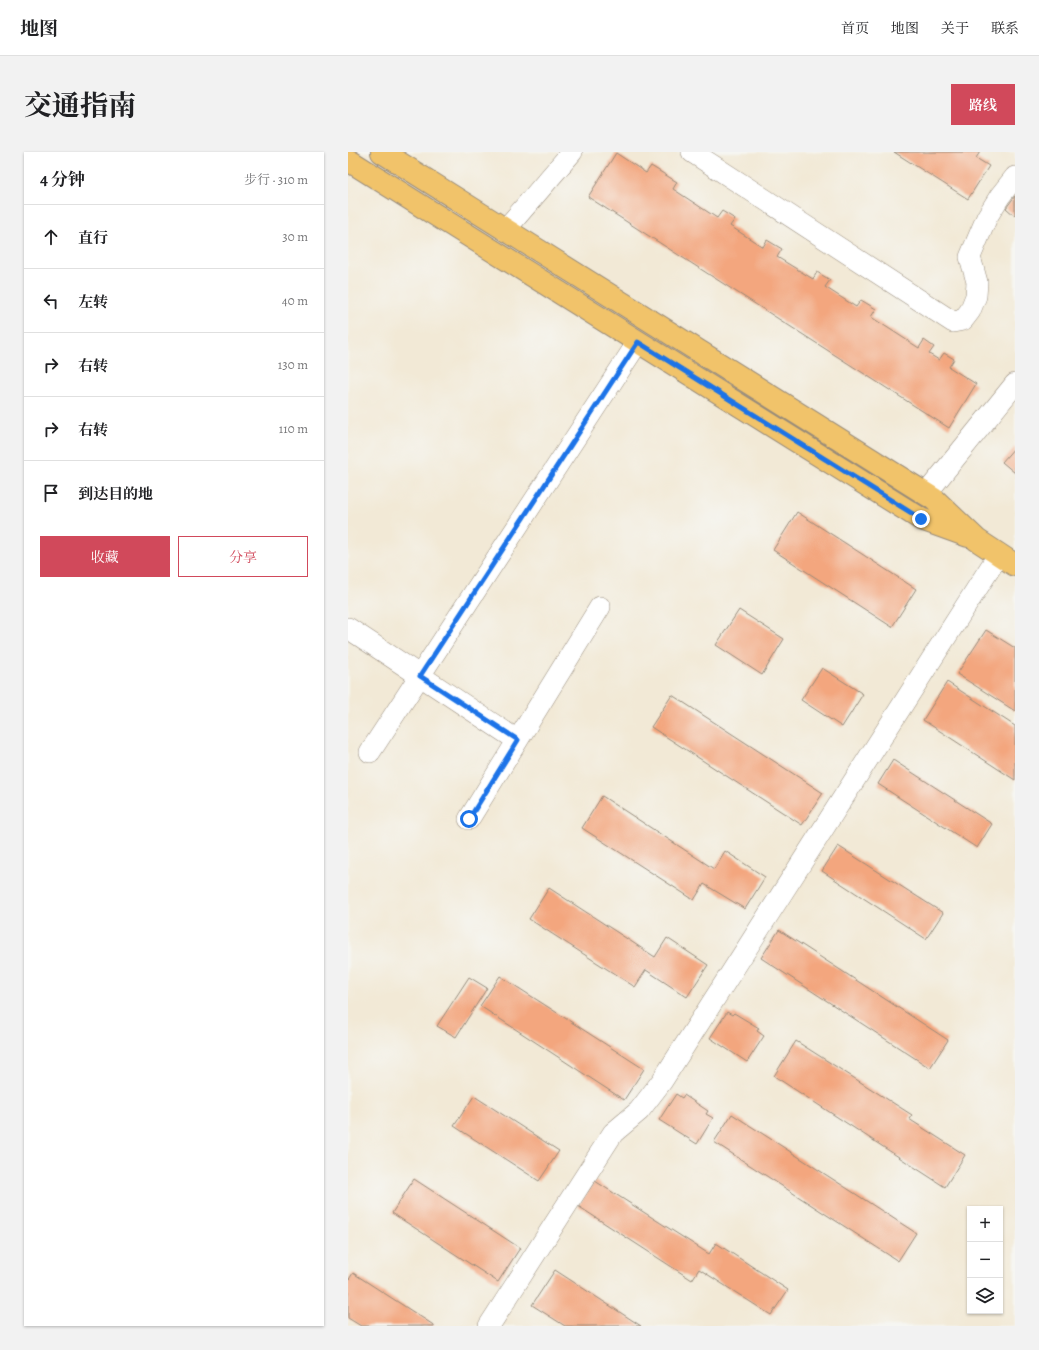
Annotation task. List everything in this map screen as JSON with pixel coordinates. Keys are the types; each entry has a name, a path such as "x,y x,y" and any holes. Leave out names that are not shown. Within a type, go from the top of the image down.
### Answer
{"main road":[{"path":"382,152 934,499 977,540 1007,559"},
{"path":"348,160 921,519 977,540"}],"street":[{"path":"505,230 572,152"},
{"path":"692,152 953,322 963,320 970,311 976,296 977,282 970,257 987,217 1000,196 1015,177"},
{"path":"370,752 638,342"},
{"path":"926,494 1015,384"},
{"path":"489,1326 613,1133 639,1111 662,1081 1007,559"},
{"path":"469,819 600,606"},
{"path":"348,628 518,740"}],"building":[{"path":"894,152 980,152 976,158 989,166 968,199"},
{"path":"616,153 646,173 651,166 677,182 673,189 717,218 722,211 735,219 730,226 763,247 767,240 782,249 777,257 813,279 817,272 830,280 825,287 856,307 861,300 876,309 871,317 919,348 924,340 934,347 929,354 939,360 944,353 954,359 949,367 976,384 949,428 588,197"},
{"path":"1015,196 1015,216 1006,208"},
{"path":"1015,447 1015,473 1002,462"},
{"path":"797,512 916,589 892,627 773,550"},
{"path":"739,610 784,639 762,675 716,645"},
{"path":"986,630 1015,648 1015,711 957,674"},
{"path":"822,668 863,694 842,727 801,700"},
{"path":"947,682 1015,726 1015,780 923,720"},
{"path":"672,695 823,793 802,825 651,727"},
{"path":"893,760 992,824 977,848 878,784"},
{"path":"602,796 714,869 725,851 765,877 745,909 704,884 694,900 582,828"},
{"path":"838,846 943,913 926,939 822,871"},
{"path":"549,888 655,957 667,938 708,965 687,997 646,970 635,987 529,919"},
{"path":"779,930 948,1040 930,1068 761,958"},
{"path":"500,976 644,1069 624,1100 480,1006"},
{"path":"469,977 487,988 456,1037 437,1026"},
{"path":"727,1012 732,1015 734,1013 759,1028 757,1031 764,1036 747,1062 710,1038"},
{"path":"796,1041 912,1115 909,1119 965,1155 945,1187 774,1076"},
{"path":"676,1094 682,1098 684,1095 708,1111 706,1114 713,1118 697,1144 659,1120"},
{"path":"474,1096 559,1151 539,1181 454,1126"},
{"path":"732,1114 916,1233 898,1261 714,1142"},
{"path":"414,1179 520,1248 498,1282 392,1213"},
{"path":"595,1181 709,1254 716,1243 788,1290 771,1315 699,1269 692,1280 578,1206"},
{"path":"555,1270 641,1326 565,1326 532,1305"},
{"path":"353,1273 435,1326 361,1326 348,1318 348,1281"}],"route":[{"path":"469,819 518,740 420,676 638,342 921,519"}]}
